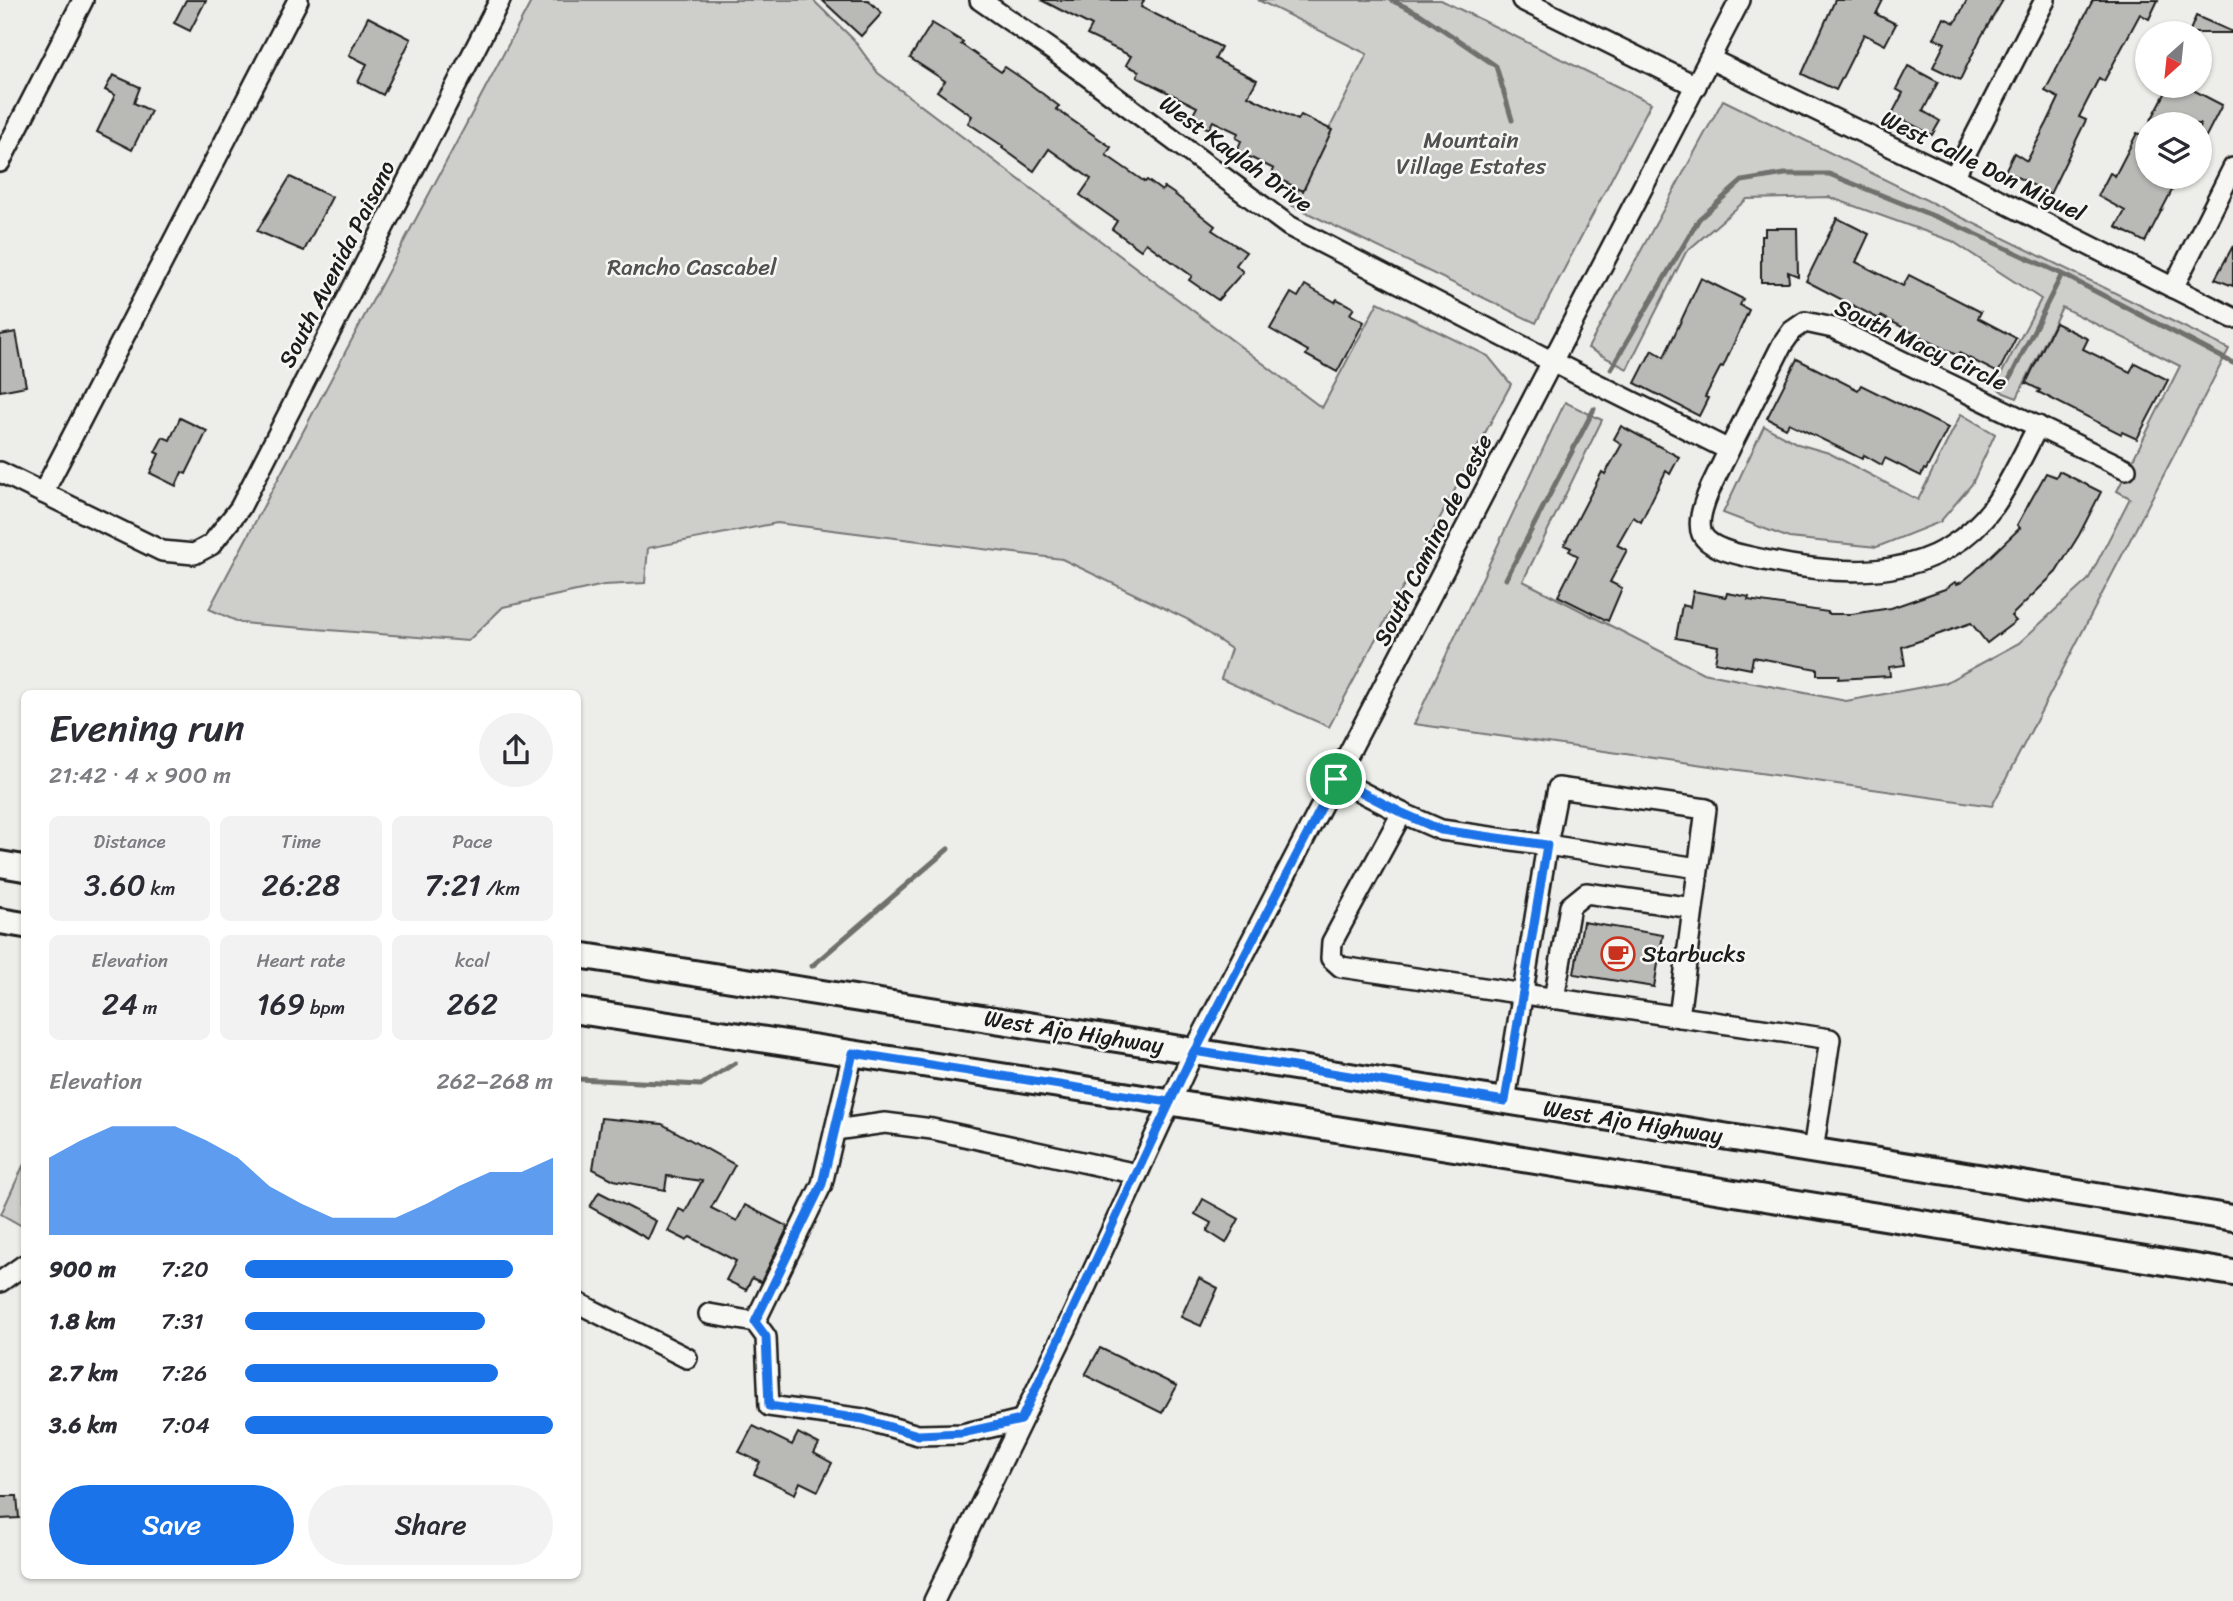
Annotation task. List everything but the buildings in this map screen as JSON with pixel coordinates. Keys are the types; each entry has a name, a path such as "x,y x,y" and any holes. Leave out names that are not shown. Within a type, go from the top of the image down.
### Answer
{"main road":[{"path":"0,864 21,868"},
{"path":"0,921 21,924"},
{"name":"West Ajo Highway","path":"581,955 2233,1218"},
{"path":"581,1010 2233,1273"}],"street":[{"path":"0,162 83,0"},
{"path":"0,472 43,494 298,0"},
{"name":"South Avenida Paisano","path":"43,494 162,551 194,554 211,545 240,508 500,0"},
{"name":"West Kaylah Drive","path":"980,0 1055,52 1290,226 1553,362"},
{"path":"1522,0 1696,86"},
{"name":"South Camino de Oeste","path":"934,1601 1194,1051 1740,0"},
{"path":"1954,177 2045,0"},
{"name":"West Calle Don Miguel","path":"1710,59 1954,177 2233,318"},
{"path":"2173,288 2233,168"},
{"name":"South Macy Circle","path":"2038,426 2016,470 1993,507 1959,541 1920,563 1879,571 1832,570 1780,564 1731,553 1696,538 1702,509 1729,450 1782,345 1792,331 1805,322 1833,328 2038,426 2126,469"},
{"path":"1553,362 1729,450"},
{"path":"1336,779 1441,830 1698,868"},
{"path":"1505,1101 1558,788 1706,809 1679,1017"},
{"path":"1402,813 1332,942 1331,958 1341,967 1830,1039 1813,1151"},
{"path":"1554,999 1570,906 1586,893 1693,908"},
{"path":"755,1322 822,1184 853,1053"},
{"path":"835,1130 885,1123 932,1129 1136,1174"},
{"path":"0,1282 21,1267"},
{"path":"581,1305 687,1358"},
{"path":"709,1314 755,1322 766,1337 769,1406 863,1419 918,1435 962,1433 1021,1420"}],"green space":[{"name":"Rancho Cascabel","path":"532,0 813,0 853,39 878,73 1322,408 1378,302 1488,356 1511,384 1329,727 1221,679 1231,649 1189,620 1062,559 777,523 648,548 645,583 604,585 503,607 468,641 241,623 209,609"},
{"name":"Mountain Village Estates","path":"1258,0 1441,0 1651,103 1536,323 1291,205 1367,54"},
{"path":"1723,100 2229,349 1992,806 1414,724 1565,402 1602,420 1523,581 1703,673 1846,701 1945,683 2019,643 2088,580 2130,498 2117,491 2180,366 2062,307 2017,398 2004,393 1995,386 2041,299 1952,241 1829,197 1747,199 1686,252 1627,369 1588,348"},
{"path":"1961,414 1995,434 1972,484 1940,522 1877,547 1789,538 1723,513 1764,426 1798,444 1829,453 1918,500"},
{"path":"21,1171 21,1225 1,1214"}],"waterway":[{"path":"1391,0 1420,14 1496,66 1512,120"},
{"path":"1611,369 1699,219 1742,181 1785,174 1829,174 1956,225 2062,274 2233,363"},
{"path":"2008,382 2062,274"},
{"path":"1506,579 1594,409"},
{"path":"812,966 948,849"},
{"path":"581,1079 701,1085 735,1063"}],"place":[{"name":"Starbucks","path":"1618,954"}],"route":[{"path":"1336,779 1194,1051 1169,1102 853,1053 822,1184 755,1322 766,1337 769,1406 863,1419 918,1435 962,1433 1021,1420 1070,1321 1194,1051 1505,1101 1547,845 1441,830 1336,779"}]}
